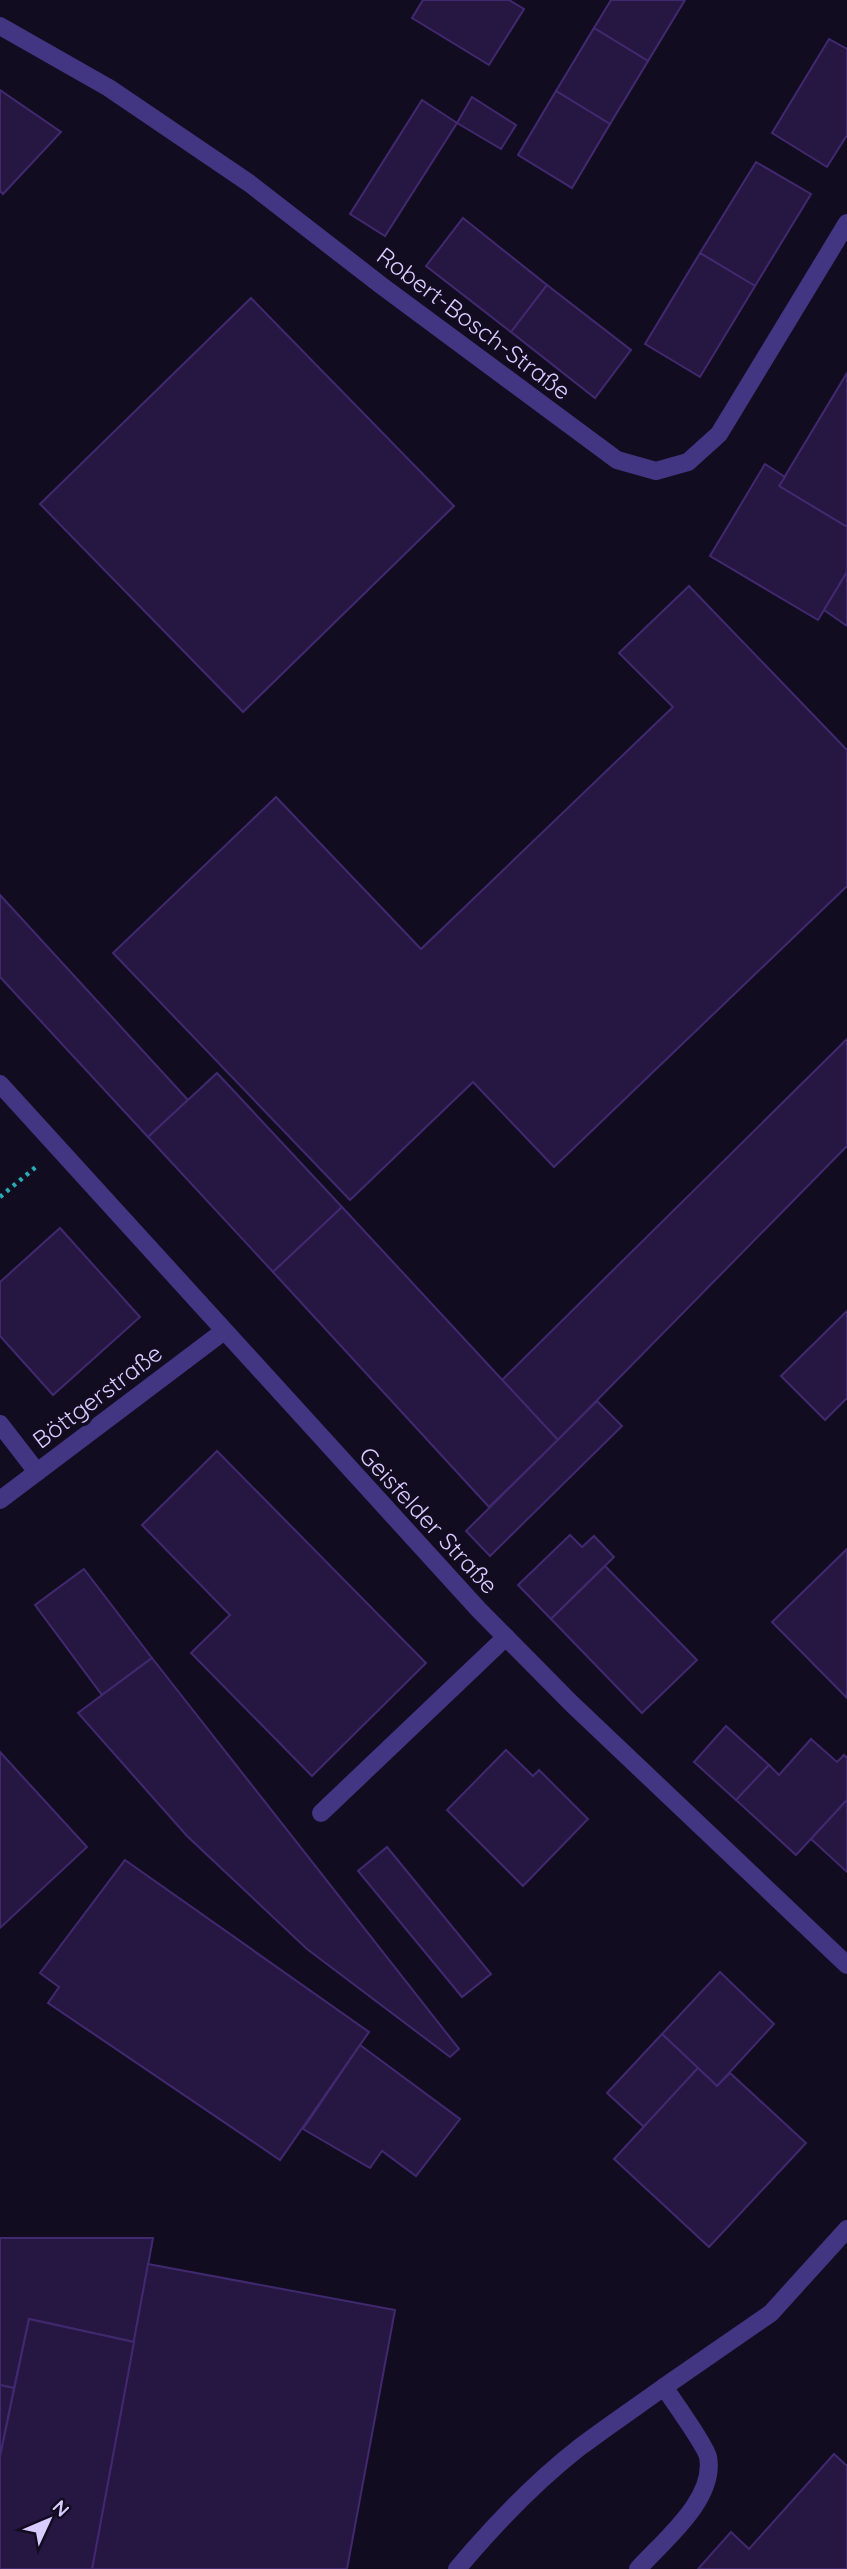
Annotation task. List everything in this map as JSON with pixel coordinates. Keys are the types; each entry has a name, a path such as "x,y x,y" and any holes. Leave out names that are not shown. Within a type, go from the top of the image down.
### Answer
{"street":[{"name":"Robert-Bosch-Straße","path":"0,26 109,88 249,183 382,286 617,460 656,471 688,463 719,434 847,223"},
{"name":"Geisfelder Straße","path":"0,1084 506,1637 571,1703 847,1965"},
{"name":"Böttgerstraße","path":"0,1500 224,1331"},
{"path":"0,1424 37,1472"},
{"path":"321,1813 506,1637"},
{"path":"457,2569 526,2495 579,2448 771,2314 847,2229"},
{"path":"638,2569 691,2511 707,2486 708,2455 664,2387"}],"path":[{"path":"0,1197 59,1147"}],"building":[{"path":"423,0 509,0 524,9 489,65 412,18"},
{"path":"611,0 685,0 648,61 594,28"},
{"path":"594,28 648,61 610,124 556,91"},
{"path":"829,39 847,49 847,135 827,167 772,133"},
{"path":"0,90 61,132 3,194 0,191"},
{"path":"556,91 610,124 572,188 518,155"},
{"path":"472,97 516,125 501,149 457,123"},
{"path":"422,100 457,123 385,236 350,214"},
{"path":"756,162 811,194 755,286 700,253"},
{"path":"463,218 547,285 511,332 426,266"},
{"path":"700,253 755,286 700,377 645,344"},
{"path":"547,285 631,350 595,398 511,332"},
{"path":"251,298 454,506 243,712 40,504"},
{"path":"847,373 847,527 779,486"},
{"path":"765,464 785,477 779,486 847,527 847,572 818,620 710,556"},
{"path":"847,572 847,626 824,610"},
{"path":"689,586 847,750 847,886 554,1167 473,1082 350,1200 113,953 276,797 421,949 673,707 619,653"},
{"path":"0,895 188,1100 148,1137 0,977"},
{"path":"847,1039 847,1146 558,1440 502,1380"},
{"path":"217,1073 342,1207 273,1272 148,1137"},
{"path":"342,1207 558,1440 489,1507 273,1272"},
{"path":"60,1228 140,1317 53,1395 0,1336 0,1282"},
{"path":"847,1311 847,1398 825,1420 781,1376"},
{"path":"597,1401 622,1426 490,1556 466,1531"},
{"path":"217,1451 426,1663 312,1776 191,1653 230,1615 142,1525"},
{"path":"570,1535 582,1547 594,1536 614,1557 551,1619 518,1585"},
{"path":"847,1549 847,1698 772,1622"},
{"path":"605,1566 697,1660 642,1713 551,1619"},
{"path":"84,1569 152,1658 102,1695 35,1605"},
{"path":"152,1658 459,2049 450,2057 307,1949 187,1836 78,1713"},
{"path":"726,1726 769,1765 736,1800 694,1762"},
{"path":"811,1739 837,1762 844,1755 847,1758 847,1800 796,1855 736,1800 769,1765 779,1775"},
{"path":"506,1750 533,1776 539,1770 588,1819 523,1886 447,1810"},
{"path":"0,1752 87,1847 0,1928"},
{"path":"847,1800 847,1872 811,1839"},
{"path":"387,1847 491,1974 462,1997 358,1871"},
{"path":"125,1860 369,2032 280,2160 48,2003 59,1987 40,1973"},
{"path":"720,1972 774,2024 717,2086 662,2034"},
{"path":"662,2034 698,2068 644,2127 607,2093"},
{"path":"360,2045 460,2119 416,2176 382,2151 370,2168 303,2129"},
{"path":"698,2068 717,2086 730,2073 806,2143 709,2247 614,2159"},
{"path":"0,2238 153,2238 134,2342 29,2319 14,2388 0,2385"},
{"path":"148,2264 395,2310 347,2569 92,2569"},
{"path":"29,2319 134,2342 92,2569 0,2569 0,2456"},
{"path":"0,2385 14,2388 0,2456"},
{"path":"834,2454 847,2466 847,2569 698,2569 731,2532 749,2549"}]}
